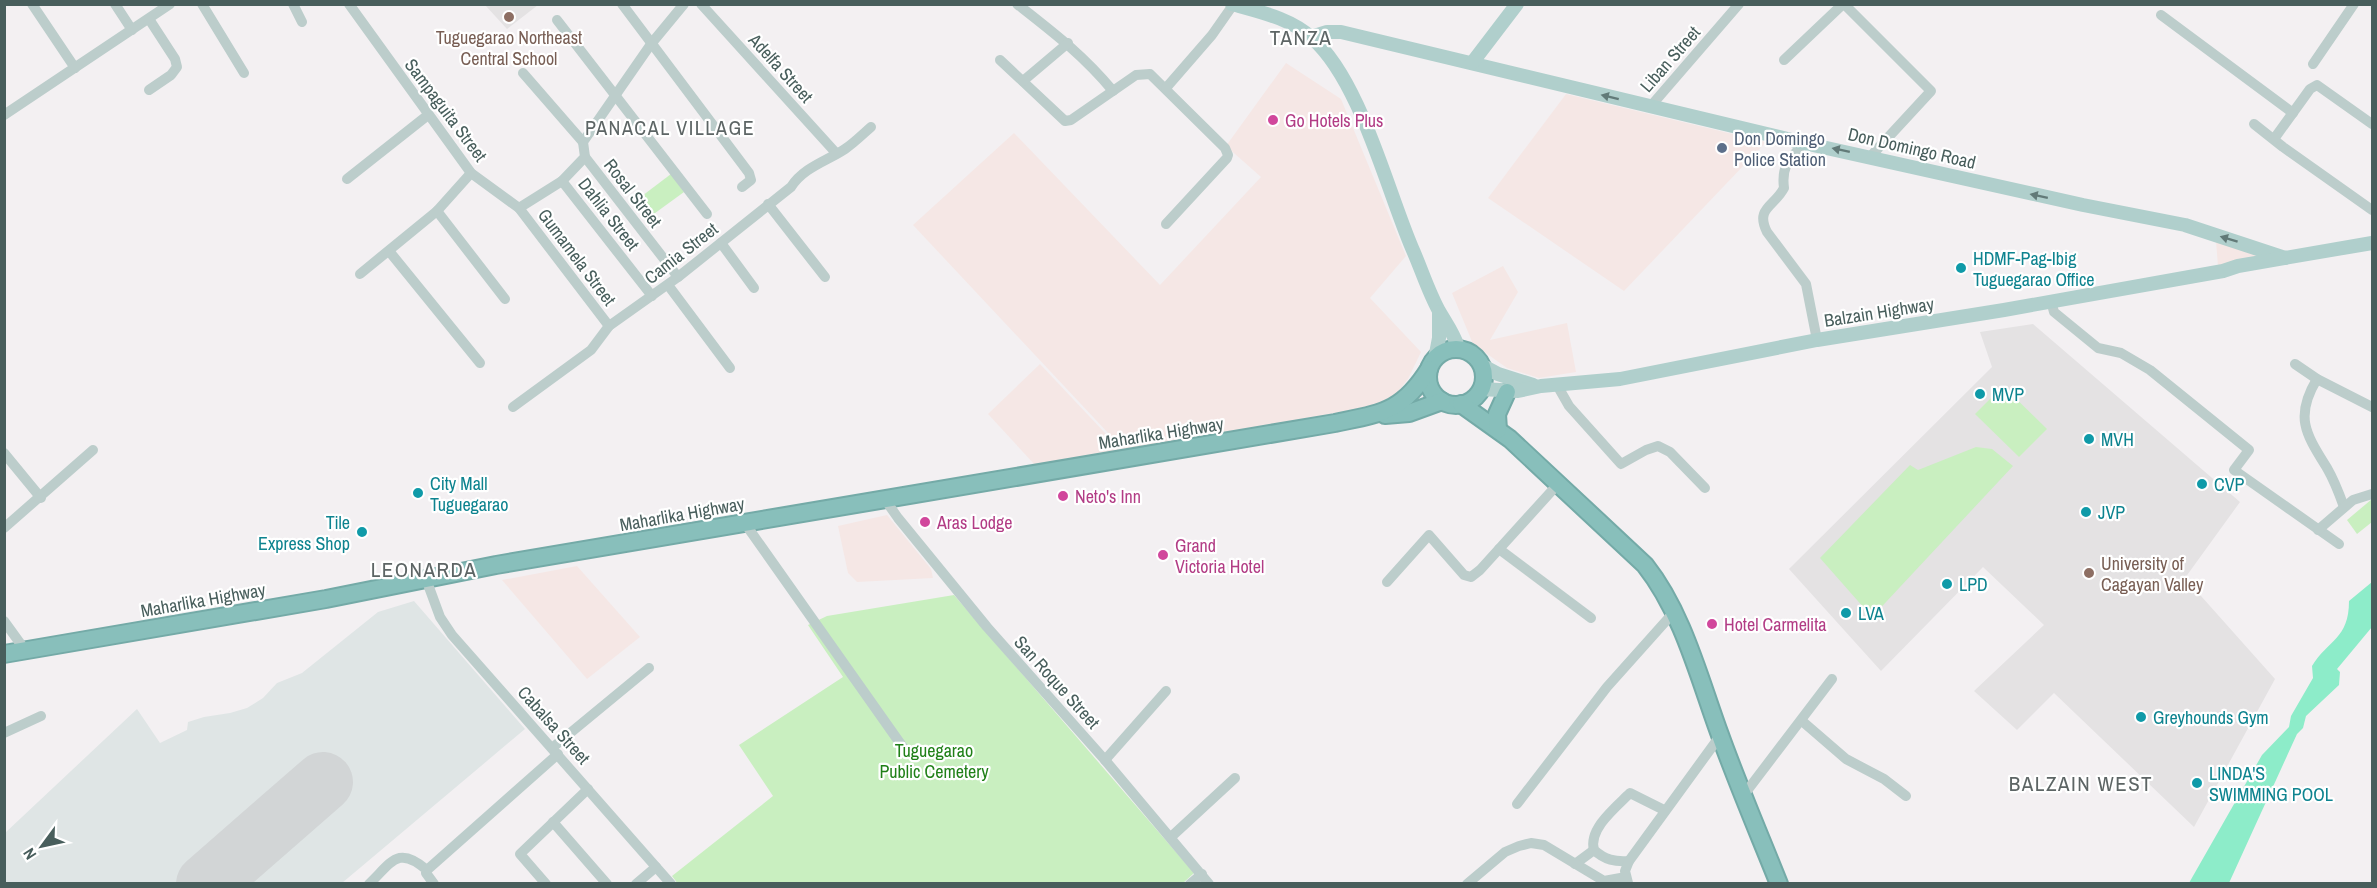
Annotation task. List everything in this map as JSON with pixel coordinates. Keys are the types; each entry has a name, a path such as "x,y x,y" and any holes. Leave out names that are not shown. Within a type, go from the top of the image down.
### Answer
{"highway":[{"path":"1461,404 1473,399 1480,391 1484,377 1482,365 1474,356 1462,349 1449,350 1432,364 1430,387 1442,401 1461,404 1498,430 1645,565 1658,581 1674,612 1743,796 1779,884"},
{"name":"Maharlika Highway","path":"1366,416 1398,405 1416,390 1432,364"},
{"path":"1480,391 1498,430"},
{"path":"1498,430 1497,414 1507,392"},
{"name":"Maharlika Highway","path":"4,654 744,522 1366,416 1409,413 1442,401"}],"main road":[{"path":"1472,63 1517,4"},
{"name":"Maharlika Highway","path":"1233,5 1283,20 1311,37 1330,57 1345,80 1438,310 1458,347 1462,349"},
{"name":"Don Domingo Road","path":"1311,37 1327,32 1341,32 1804,143 2039,196 2185,225 2286,262"},
{"name":"Balzain Highway","path":"2286,262 2373,243"},
{"name":"Balzain Highway","path":"1541,386 1613,380 1817,340 2223,271 2238,266 2373,252"},
{"name":"Maharlika Highway","path":"1432,364 1439,338 1438,310"},
{"path":"1482,365 1519,382 1541,386"},
{"path":"1480,391 1507,392 1541,386"}],"street":[{"path":"32,4 75,68"},
{"path":"115,4 132,30"},
{"path":"202,4 244,73"},
{"path":"293,4 302,22"},
{"name":"Sampaguita Street","path":"349,4 471,173 519,208"},
{"path":"622,4 749,173 751,180 742,187"},
{"path":"583,142 651,44 684,4"},
{"name":"Adelfa Street","path":"701,4 836,153"},
{"path":"1017,4 1068,43 1113,91"},
{"name":"Liban Street","path":"1650,107 1739,4"},
{"path":"1784,60 1843,4 1931,91 1870,157"},
{"path":"2313,64 2354,4"},
{"path":"1166,88 1212,35 1233,5"},
{"path":"4,115 165,6"},
{"path":"2162,15 2293,113"},
{"path":"149,19 175,58 177,67 171,75 149,90"},
{"path":"557,20 707,214"},
{"path":"1023,81 1068,43"},
{"path":"1000,60 1065,121 1071,120 1136,75 1146,73 1166,88 1225,148 1228,154 1227,158 1166,224"},
{"path":"519,208 562,180 585,157 583,142 523,73"},
{"path":"2274,139 2310,89 2317,85 2373,124"},
{"path":"347,179 428,115"},
{"path":"2254,124 2373,210"},
{"name":"Camia Street","path":"513,407 591,350 609,326 668,285 818,162 836,153 871,128"},
{"path":"1804,143 1785,166 1784,188 1762,215 1762,223 1806,284 1817,340"},
{"name":"Rosal Street","path":"585,157 678,277"},
{"path":"360,274 438,211 471,173"},
{"name":"Dahlia Street","path":"562,180 652,296"},
{"path":"768,204 825,277"},
{"name":"Gumamela Street","path":"519,208 609,326"},
{"path":"438,211 505,298"},
{"path":"721,243 754,288"},
{"path":"389,251 480,363"},
{"path":"668,285 730,368"},
{"path":"2051,301 2054,312 2098,348 2121,353 2150,370 2249,450 2234,470 2339,544"},
{"path":"2295,364 2317,379 2373,407"},
{"path":"2317,379 2305,402 2304,425 2316,453 2337,488 2344,507"},
{"path":"1557,385 1569,406 1621,464 1646,450 1659,446 1670,452 1705,488"},
{"path":"4,528 41,498 93,450"},
{"path":"4,453 41,498"},
{"path":"1387,582 1430,535 1464,575 1471,577 1558,484"},
{"path":"2318,530 2344,507 2363,496 2373,494"},
{"name":"San Roque Street","path":"884,498 987,627 1105,760 1209,884"},
{"path":"744,522 908,753"},
{"path":"1499,549 1591,618"},
{"name":"Cabalsa Street","path":"426,579 441,617 452,634 671,884"},
{"path":"1517,804 1607,687 1674,612"},
{"path":"4,621 25,650"},
{"path":"427,870 555,751 649,668"},
{"path":"1743,796 1832,679"},
{"path":"1105,760 1166,690"},
{"path":"4,733 41,716"},
{"path":"1802,721 1846,759 1884,779 1906,796"},
{"path":"1467,884 1505,852 1531,843 1544,845 1604,881 1627,880 1625,871 1629,861 1720,736"},
{"path":"1171,837 1235,778"},
{"path":"546,884 520,854 588,789"},
{"path":"1594,850 1594,837 1608,816 1630,793 1664,810"},
{"path":"554,822 607,884"},
{"path":"1594,850 1609,860 1629,861"},
{"path":"1575,864 1594,850"},
{"path":"369,884 399,856 412,858 427,870 426,873 434,884"},
{"path":"636,884 656,867"},
{"path":"1190,884 1202,874"}],"shaded area":[{"name":"Tuguegarao Northeast Central School","path":"485,5 538,5 507,29"},
{"path":"1286,63 1341,99 1406,256 1370,298 1421,352 1408,379 1396,394 1382,402 1358,409 1124,450 913,225 1014,133 1160,285 1261,177 1226,146"},
{"path":"1566,94 1766,142 1624,291 1488,198"},
{"path":"2216,241 2256,253 2256,260 2218,266"},
{"path":"1503,266 1518,292 1490,340 1567,323 1576,372 1539,378 1507,368 1473,344 1452,293"},
{"name":"University of Cagayan Valley","path":"2033,324 2240,502 2185,578 2275,679 2194,827 2054,693 2017,730 1974,691 2044,625 1983,567 1881,671 1789,569 1992,367 1980,332"},
{"path":"1040,364 1122,451 1035,465 988,414"},
{"path":"887,515 931,569 933,578 857,582 848,573 838,526"},
{"path":"577,566 640,637 587,679 502,580"},
{"path":"2372,582 2372,627 2337,669 2340,672 2339,685 2306,716 2303,728 2297,734 2229,883 2189,883 2262,755 2289,727 2291,716 2313,678 2312,666 2342,631 2348,614 2349,601"},
{"path":"414,601 525,729 342,883 5,883 5,833 137,709 160,743 187,730 188,722 247,708 263,698 277,683 302,673 378,612"}],"green space":[{"path":"671,174 684,192 651,216 638,199"},
{"path":"2003,386 2047,429 2019,457 1975,414"},
{"path":"1976,447 1992,449 2013,466 1872,617 1820,558 1910,465 1918,470"},
{"path":"2372,499 2372,522 2357,534 2347,520"},
{"name":"Tuguegarao Public Cemetery","path":"954,595 1194,873 1182,884 678,884 672,876 773,796 739,745 843,677 808,625 827,616"}],"runway":[{"path":"206,884 323,782"}],"place":[{"name":"Tuguegarao Northeast Central School","path":"509,17"},
{"name":"Go Hotels Plus","path":"1273,120"},
{"name":"Don Domingo Police Station","path":"1722,148"},
{"name":"HDMF-Pag-Ibig Tuguegarao Office","path":"1961,268"},
{"name":"MVP","path":"1980,394"},
{"name":"MVH","path":"2089,439"},
{"name":"CVP","path":"2202,484"},
{"name":"City Mall Tuguegarao","path":"418,493"},
{"name":"Neto's Inn","path":"1063,496"},
{"name":"JVP","path":"2086,512"},
{"name":"Aras Lodge","path":"925,522"},
{"name":"Tile Express Shop","path":"362,532"},
{"name":"Grand Victoria Hotel","path":"1163,555"},
{"name":"University of Cagayan Valley","path":"2089,573"},
{"name":"LPD","path":"1947,584"},
{"name":"LVA","path":"1846,613"},
{"name":"Hotel Carmelita","path":"1712,624"},
{"name":"Greyhounds Gym","path":"2141,717"},
{"name":"LINDA'S SWIMMING POOL","path":"2197,783"}],"district":[{"name":"TANZA","path":"1301,37"},
{"name":"PANACAL VILLAGE","path":"670,127"},
{"name":"LEONARDA","path":"424,569"},
{"name":"BALZAIN WEST","path":"2081,783"}]}
